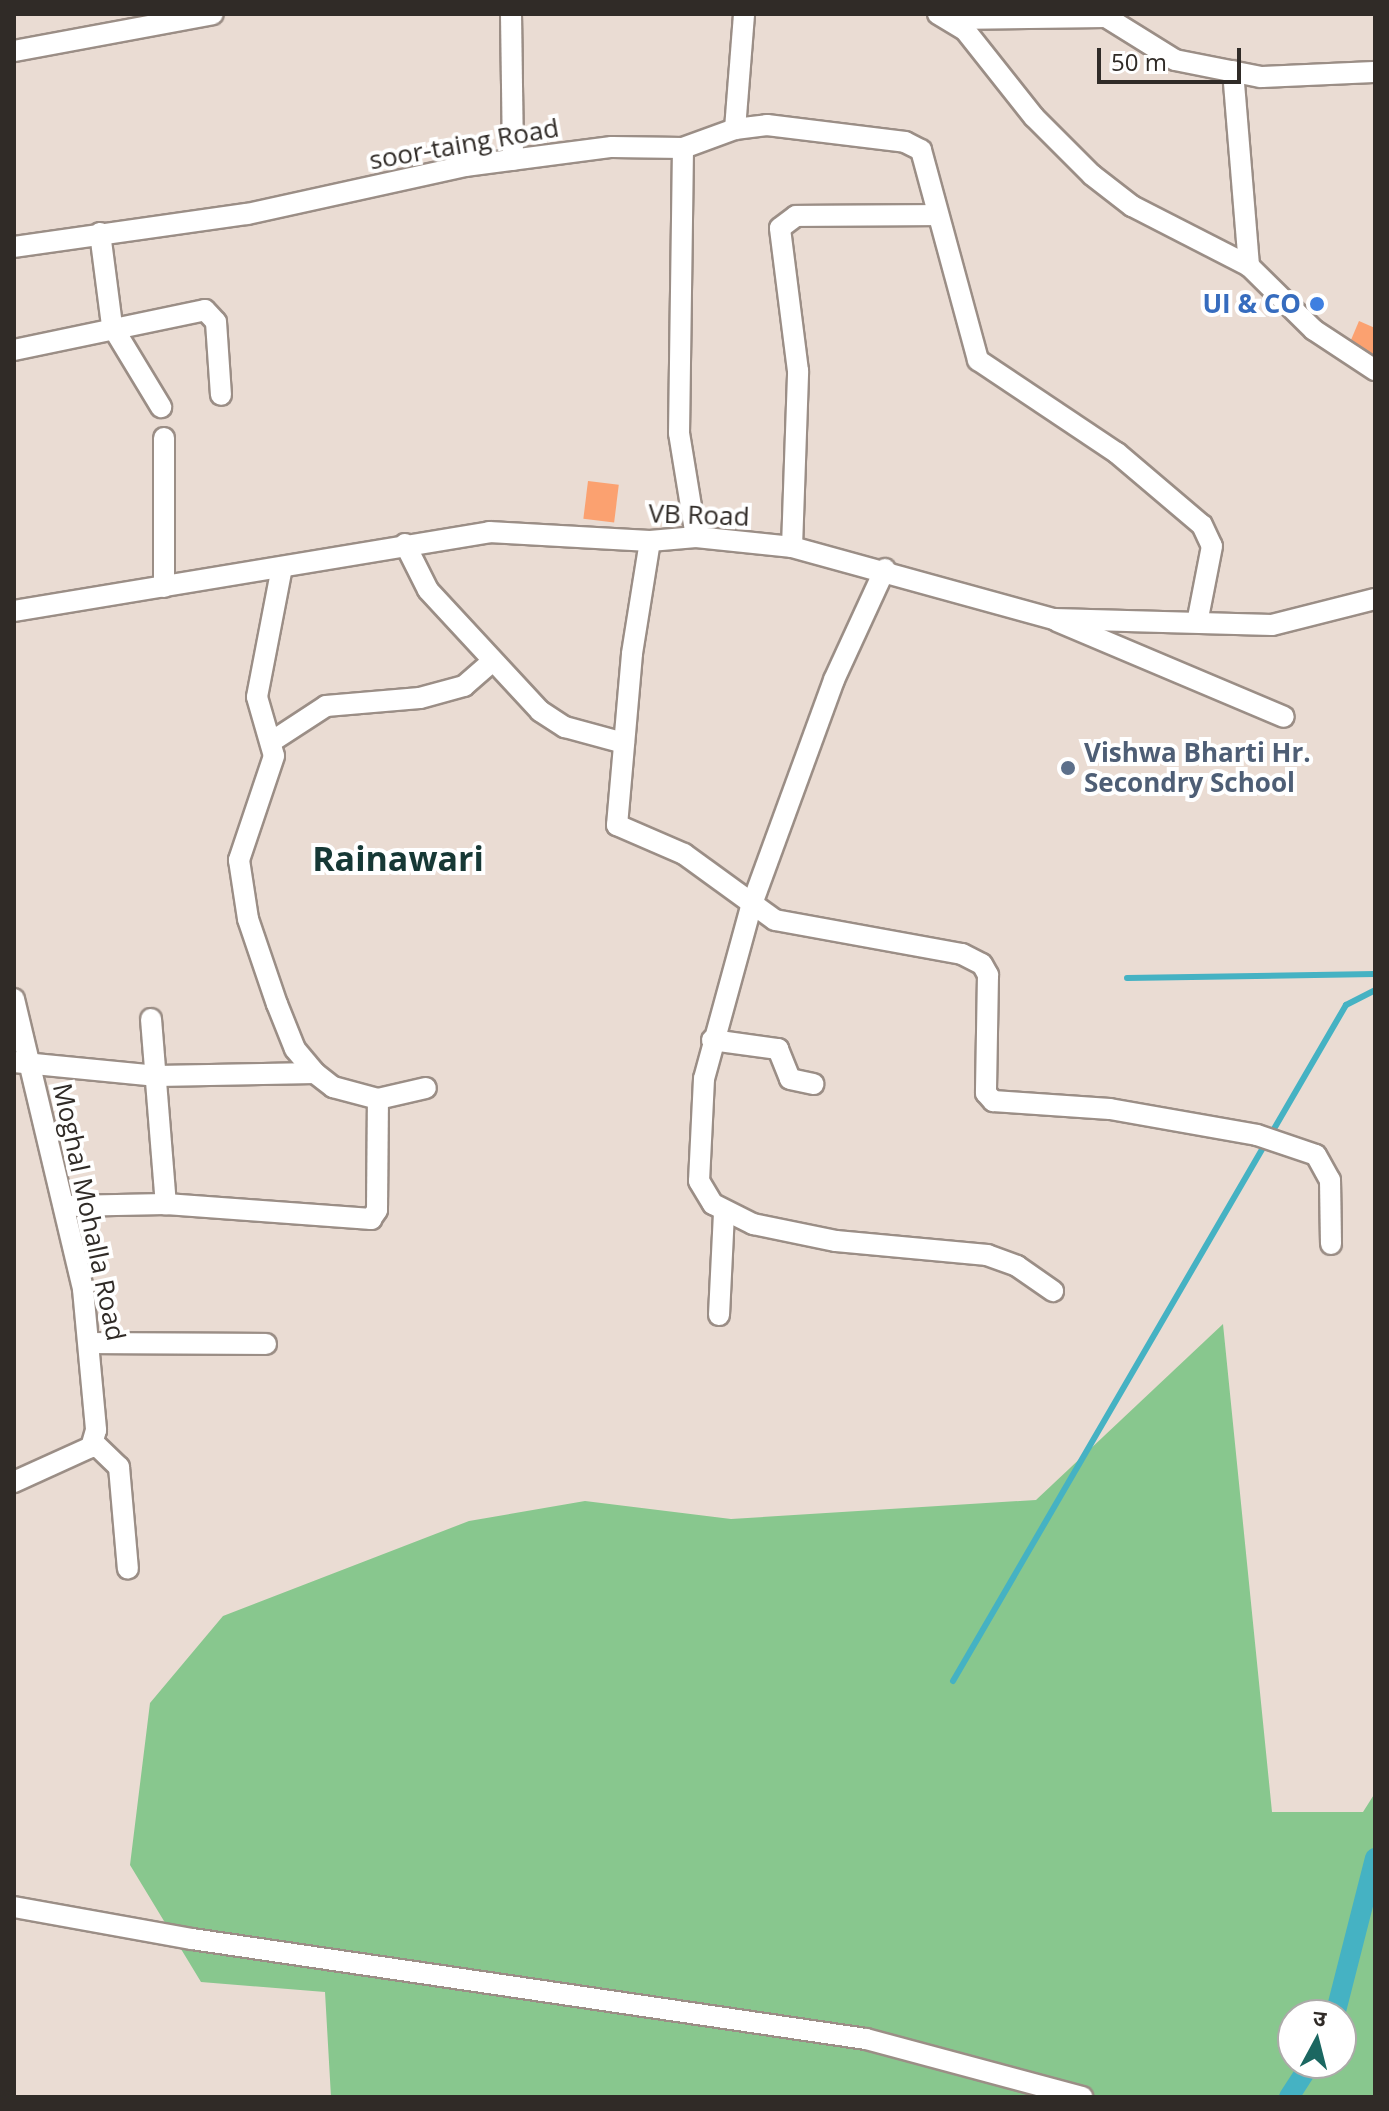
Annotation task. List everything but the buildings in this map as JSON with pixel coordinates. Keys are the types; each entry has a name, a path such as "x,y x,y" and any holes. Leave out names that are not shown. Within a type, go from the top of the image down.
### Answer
{"street":[{"path":"14,51 213,14"},
{"path":"511,14 513,160"},
{"path":"735,129 744,14"},
{"path":"945,16 1106,17 1175,60 1233,71 1311,79 1375,72"},
{"path":"945,16 1034,117 1092,175 1132,206 1249,266 1314,330 1375,370"},
{"path":"1233,71 1249,266"},
{"name":"soor-taing Road","path":"14,247 247,214 513,160 612,147 683,148 735,129 801,126 921,150 936,215"},
{"path":"683,148 679,433 696,537"},
{"path":"792,547 798,371 780,228 796,216 936,215 978,360 1117,453 1202,525 1212,546 1198,618"},
{"path":"100,233 112,326 161,407"},
{"path":"14,350 112,326 196,310 213,314 221,395"},
{"path":"164,438 164,587"},
{"name":"VB Road","path":"14,611 489,532 650,541 696,537 792,547 885,569 1054,619 1198,618 1272,625 1375,599"},
{"path":"650,541 624,743 617,825 684,854 751,907 815,930 962,954 982,964 988,975 986,1093 993,1101 1110,1109 1257,1135 1301,1149 1327,1171 1331,1244"},
{"path":"405,544 428,590 540,711 565,727 624,743"},
{"path":"282,567 257,697 274,740 262,796 241,843 241,876 277,1004 295,1049 315,1073 333,1087 378,1099 426,1088"},
{"path":"885,569 823,710 751,907 712,1040 697,1170 703,1190 724,1213 790,1234 987,1255 1017,1266 1053,1291"},
{"path":"1054,619 1284,717"},
{"path":"274,740 326,706 420,698 464,686 493,661"},
{"name":"Moghal Mohalla Road","path":"14,999 23,1063 67,1206 91,1343 94,1443"},
{"path":"151,1019 166,1204"},
{"path":"712,1040 778,1049 790,1079 813,1084"},
{"path":"23,1063 157,1076 315,1073"},
{"path":"67,1206 166,1204 371,1219 377,1210 378,1099"},
{"path":"719,1315 724,1213"},
{"path":"91,1343 266,1344"},
{"path":"14,1482 94,1443 119,1467 128,1569"},
{"path":"14,1907 207,1942 866,2039 1082,2097"}],"green space":[{"path":"1223,1324 1272,1812 1363,1812 1375,1793 1375,2097 331,2097 325,1992 201,1982 130,1865 150,1703 223,1616 469,1521 585,1501 731,1519 1036,1500"}],"waterway":[{"path":"1127,978 1375,974"},
{"path":"953,1681 1346,1005 1375,990"},
{"path":"1339,1999 1375,1858"},
{"path":"1289,2097 1301,2079"}],"place":[{"name":"UI & CO","path":"1317,304"},
{"name":"Vishwa Bharti Hr. Secondry School","path":"1068,768"}],"district":[{"name":"Rainawari","path":"398,859"}]}
